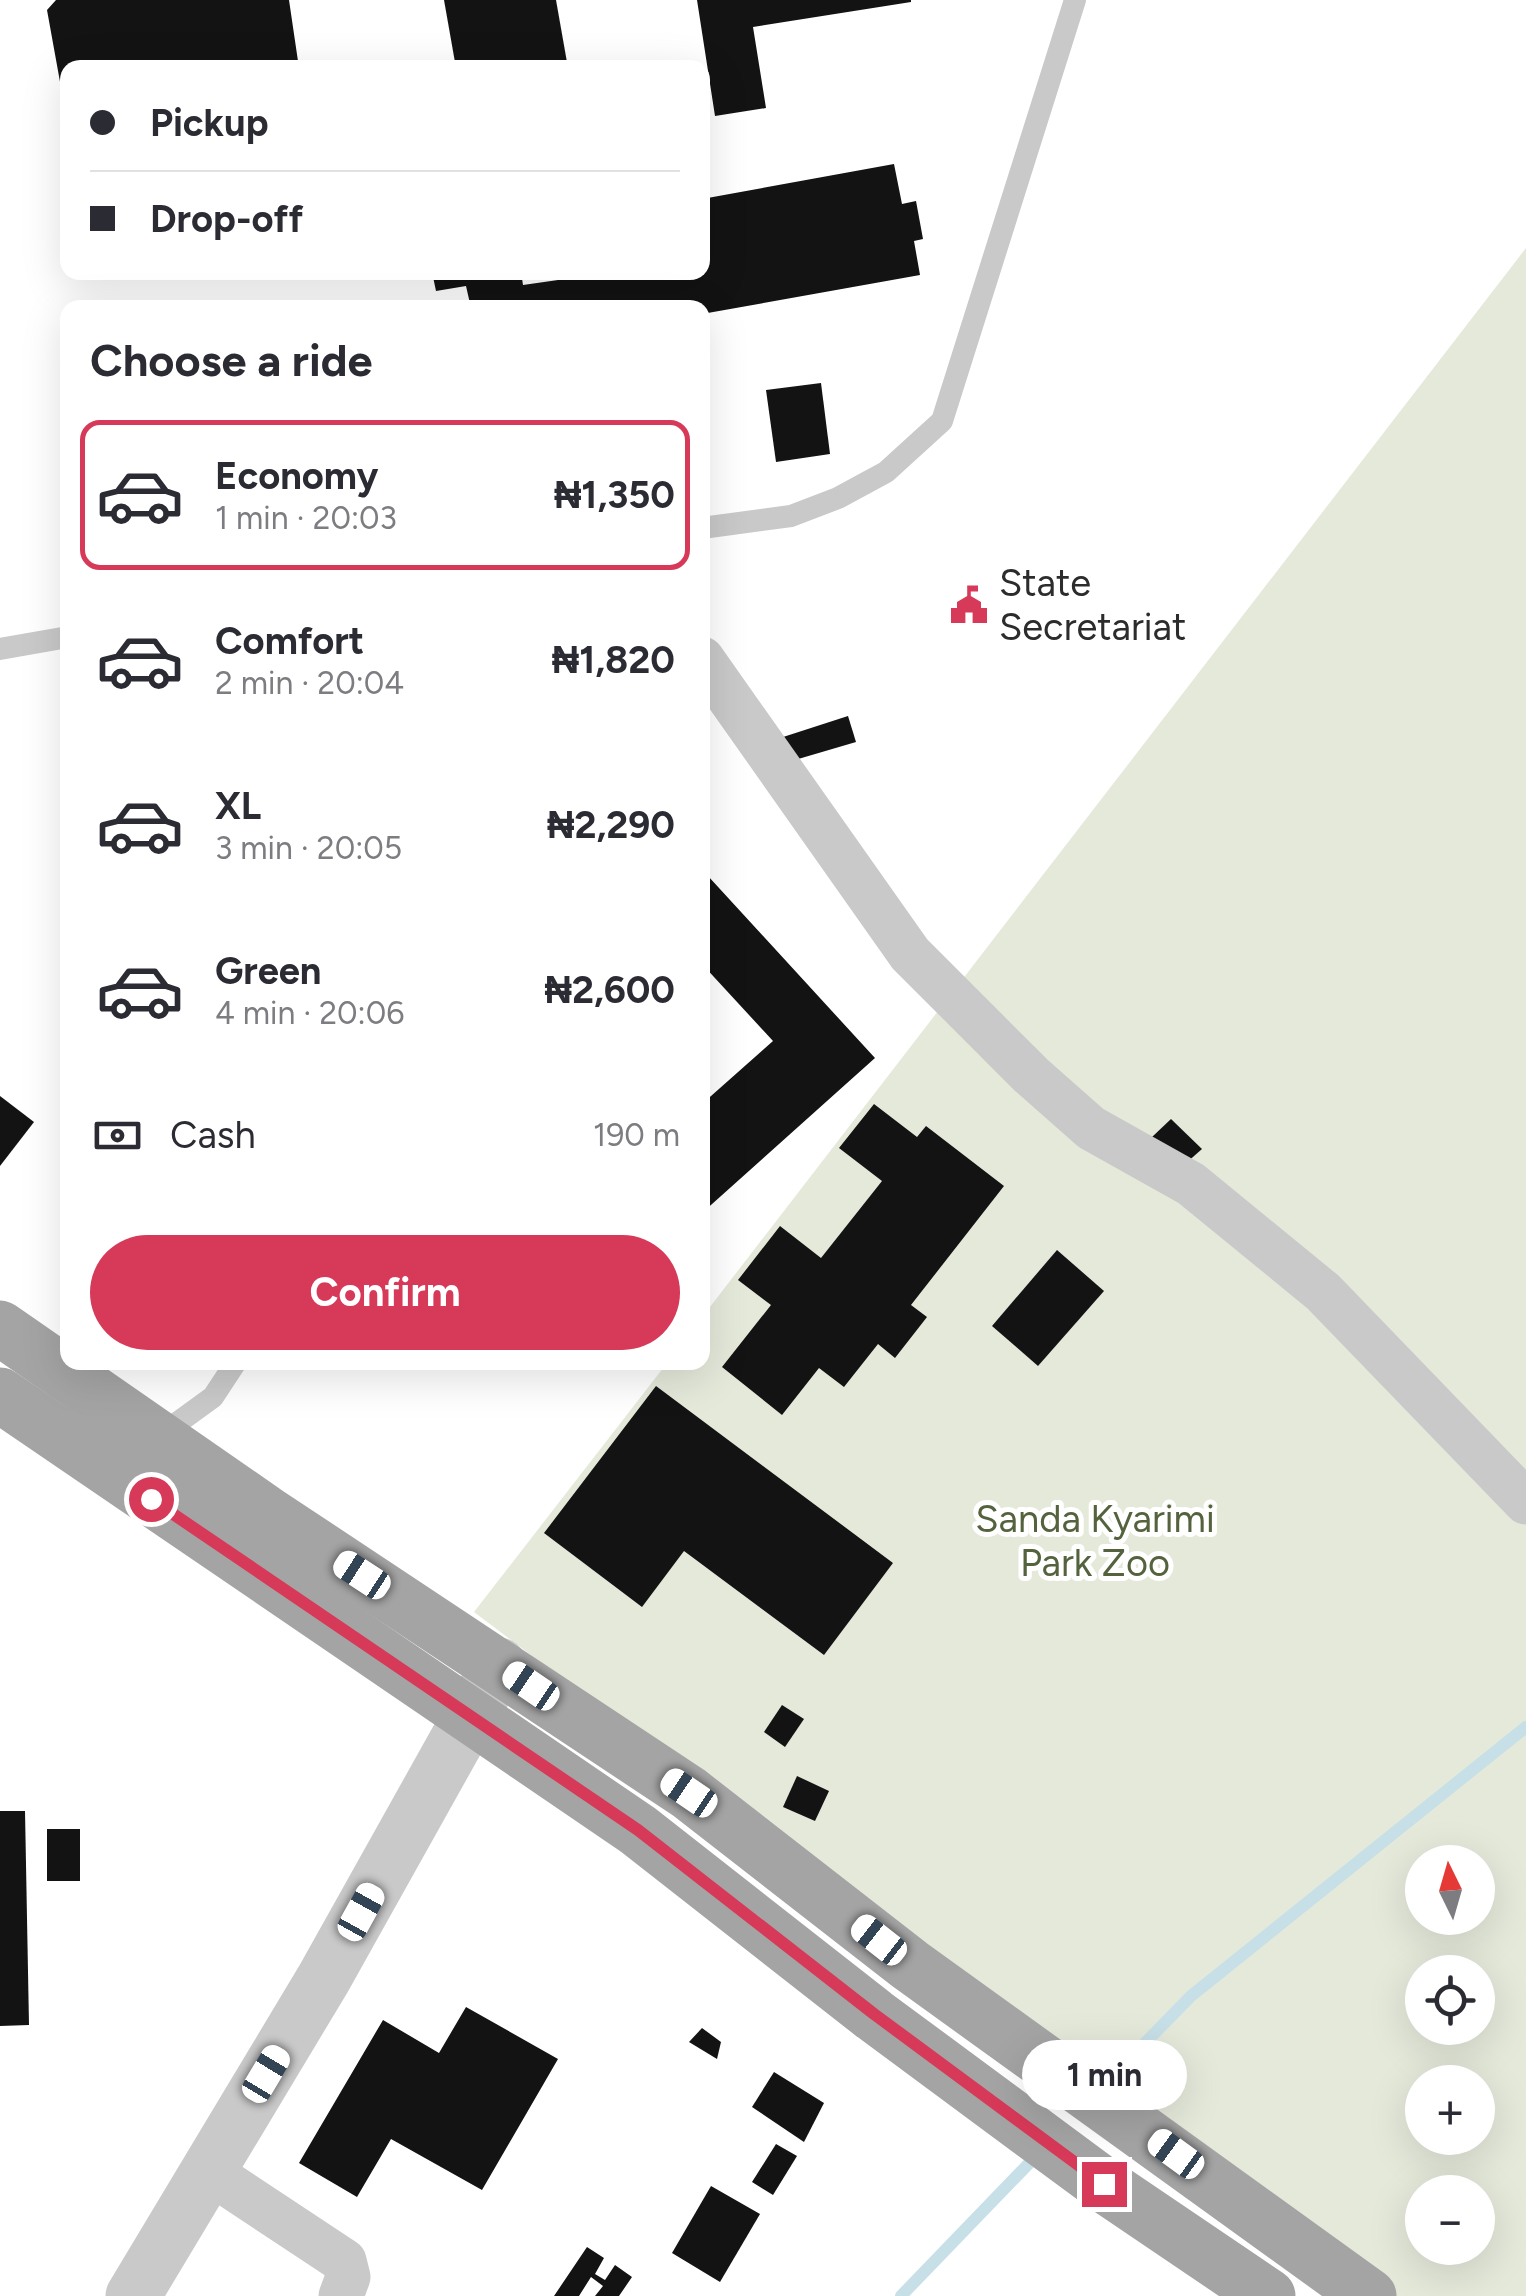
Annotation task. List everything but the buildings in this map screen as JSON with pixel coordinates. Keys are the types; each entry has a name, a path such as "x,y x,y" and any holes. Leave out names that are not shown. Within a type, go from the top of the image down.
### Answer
{"main road":[{"path":"0,1328 60,1369"},
{"path":"61,1370 689,1793 910,1965 1144,2130 1369,2296"},
{"path":"0,1395 638,1830 874,2014 1104,2184 1268,2296"}],"street":[{"path":"710,669 910,954 1031,1075 1091,1128 1191,1184 1323,1292 1526,1502"},
{"path":"134,2296 324,1978 499,1665"},
{"path":"208,2171 344,2261 348,2277 341,2296"}],"lane":[{"path":"710,527 791,516 838,498 886,472 942,421 1075,0"},
{"path":"0,649 60,638"},
{"path":"158,1437 213,1398 231,1370"}],"green space":[{"name":"Sanda Kyarimi Park Zoo","path":"1526,248 1526,2296 1380,2296 474,1612 662,1370 710,1370 710,1307"}],"waterway":[{"path":"1100,2089 1191,1996 1526,1727"},
{"path":"901,2296 1038,2154"}],"place":[{"name":"State Secretariat","path":"969,605"}],"route":[{"path":"151,1499 638,1830 874,2014 1104,2184"}]}
